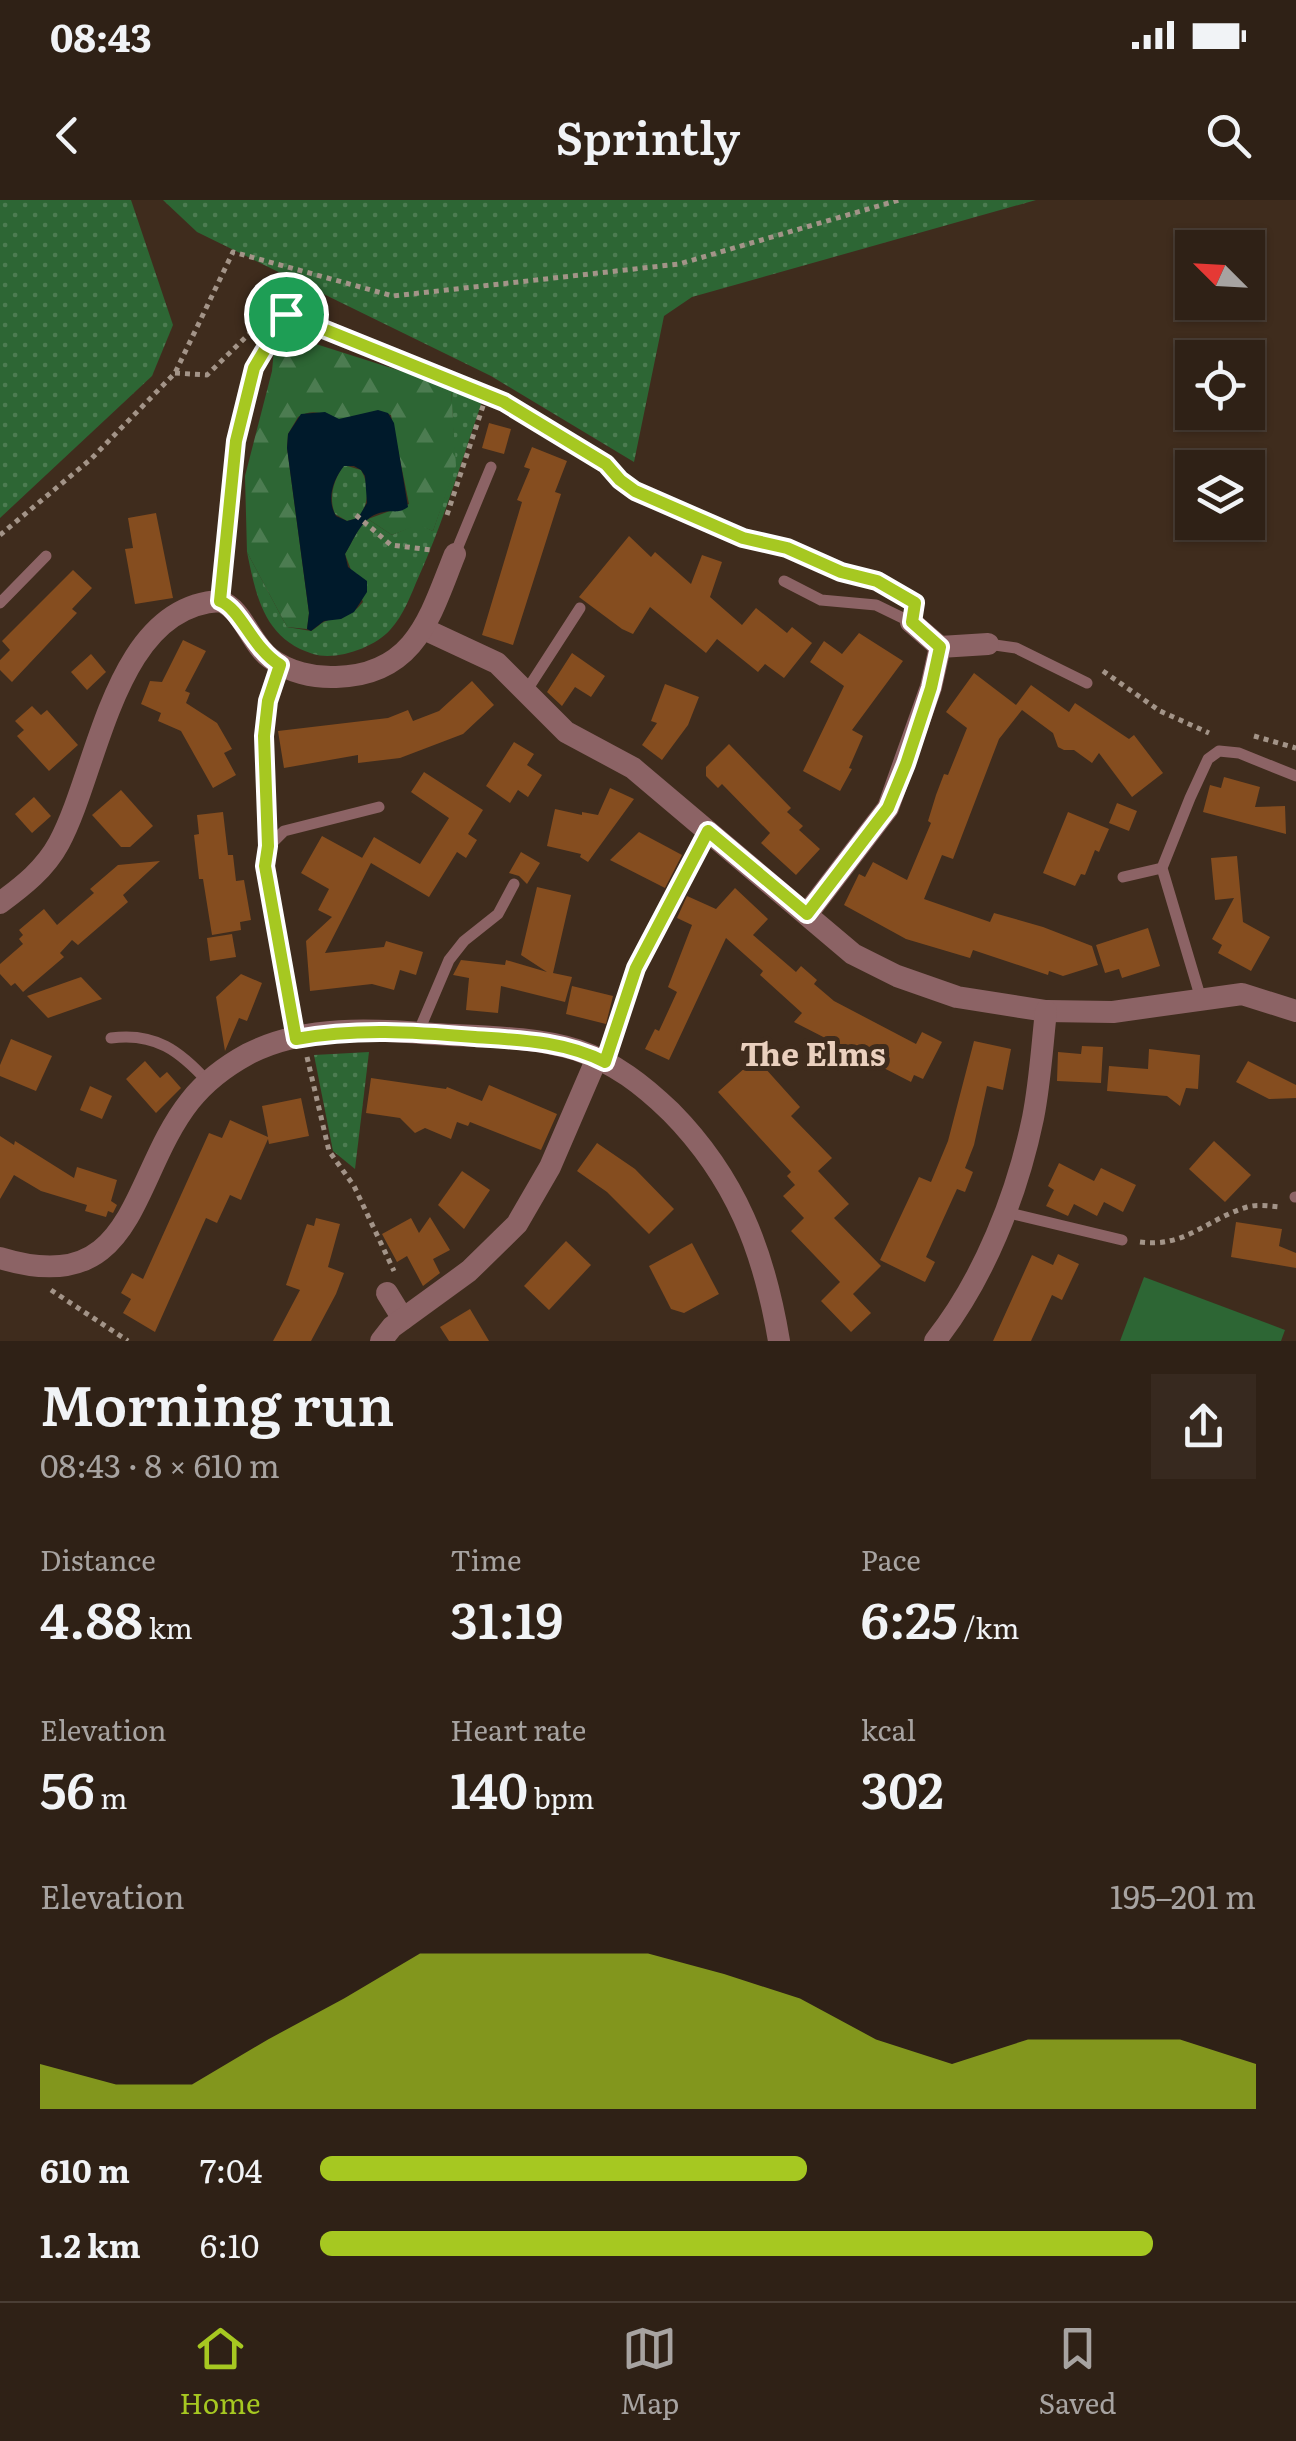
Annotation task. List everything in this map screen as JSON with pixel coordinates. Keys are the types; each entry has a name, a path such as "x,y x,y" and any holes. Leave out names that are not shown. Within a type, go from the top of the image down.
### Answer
{"street":[{"path":"0,904 43,866 59,843 122,683 142,646 172,617 206,602 220,601 233,608 256,644 280,665 325,677 364,674 397,660 424,629 446,550"},
{"path":"912,622 940,647 988,644"},
{"path":"424,629 492,659 566,732 633,768 854,954 897,976 956,997 1046,1011 1113,1012 1242,994 1296,1011"},
{"path":"807,914 888,808 931,688 940,647"},
{"path":"935,1341 967,1293 1004,1212 1033,1119 1046,1011"},
{"path":"0,1258 23,1265 63,1268 100,1250 133,1210 181,1115 208,1082 252,1052 299,1038 359,1030 545,1042 601,1060 652,1093 691,1134 731,1186 759,1258 779,1341"},
{"path":"381,1341 403,1319 446,1291 517,1224 550,1167 601,1060"},
{"path":"387,1293 403,1319"}],"lane":[{"path":"446,550 491,467"},
{"path":"0,603 46,556"},
{"path":"784,582 821,600 876,605 912,622"},
{"path":"525,693 580,608"},
{"path":"988,644 1026,652 1086,683"},
{"path":"1202,999 1162,868 1190,798 1212,755 1229,751 1281,764 1296,776"},
{"path":"299,1038 266,882 268,846 284,830 379,807"},
{"path":"1123,877 1162,868"},
{"path":"418,1032 449,960 464,941 498,914 514,884"},
{"path":"601,1060 644,949"},
{"path":"111,1038 136,1036 163,1042 208,1082"},
{"path":"1004,1212 1122,1240"}],"path":[{"path":"0,535 90,460 175,373 233,252 393,296 679,264 899,200"},
{"path":"175,373 207,374 253,330 286,314 487,394 606,464 635,491 743,538 787,548 841,572 889,586 915,603 912,622"},
{"path":"220,601 236,441 254,368 286,314"},
{"path":"356,515 391,545 434,552 446,550 487,394"},
{"path":"268,846 264,736 268,701 280,665"},
{"path":"644,949 708,831"},
{"path":"299,1038 330,1155 354,1186 394,1271 387,1293"},
{"path":"1122,1240 1162,1245 1190,1236 1252,1205 1296,1211"},
{"path":"23,1265 64,1300 128,1341"}],"green space":[{"path":"0,200 131,200 173,325 152,376 0,518"},
{"path":"163,200 1036,200 692,297 664,316 634,462 491,376 197,232"},
{"path":"297,338 451,387 456,466 433,531 418,525 392,535 368,519 409,504 391,415 377,412 342,420 313,412 298,417 288,434 287,448 309,613 307,629 287,627 247,552 245,476 274,350 279,342"},
{"path":"451,387 484,396 437,532 399,618 383,636 354,651 322,656 296,647 283,638 265,614 247,552 287,627 311,631 353,611 363,602 345,554 361,525 368,519 392,535 418,524 433,531 455,466"},
{"path":"344,465 361,470 367,488 362,513 347,521 335,514 332,501 335,482"},
{"path":"369,1052 355,1169 333,1151 314,1055"},
{"path":"1144,1277 1285,1330 1281,1341 1120,1341"}],"water":[{"path":"378,410 388,413 394,423 408,507 376,514 360,528 345,554 348,567 367,581 367,592 354,612 324,621 311,631 307,629 309,613 288,434 301,414 325,412 339,419","holes":["344,466 354,466 365,476 367,503 358,518 347,521 336,516 331,496"]}],"building":[{"path":"489,423 511,429 504,454 482,448"},
{"path":"532,447 567,461 555,492 561,494 513,645 482,635 522,502 517,500 530,469 524,467"},
{"path":"156,513 173,598 135,604 125,549 133,548 128,518"},
{"path":"629,536 651,557 655,552 691,584 702,555 722,562 710,597 742,625 756,608 787,633 792,627 812,643 784,678 765,664 758,672 717,639 706,653 650,607 633,634 622,629 579,597"},
{"path":"73,570 92,588 72,609 77,613 12,682 0,670 0,660 10,650 2,641"},
{"path":"859,633 903,661 852,730 863,736 840,791 803,771 844,686 810,662 824,641 842,654"},
{"path":"183,640 206,651 185,691 190,693 186,703 217,723 232,749 224,753 236,775 213,788 181,731 158,721 161,713 141,704 150,681 162,682"},
{"path":"572,653 605,676 591,697 575,687 562,706 547,692"},
{"path":"91,654 106,672 87,690 71,672"},
{"path":"974,673 1016,705 1031,685 1069,712 1075,703 1129,739 1134,735 1163,773 1132,797 1099,753 1092,763 1074,750 1058,747 1053,733 1022,710 999,739 953,859 942,855 924,899 990,922 994,913 1043,927 1092,946 1098,965 1063,976 1049,971 1048,975 973,950 970,958 906,939 844,905 859,874 865,877 873,862 907,880 931,823 928,821 944,774 948,775 967,728 946,712"},
{"path":"472,681 494,705 463,734 400,758 358,763 358,755 284,768 278,731 388,718 408,710 413,721 439,711"},
{"path":"665,684 699,697 688,725 662,760 642,745 657,723 651,721"},
{"path":"32,706 41,715 47,710 78,745 49,771 17,736 24,730 15,721"},
{"path":"514,742 534,754 527,765 542,775 528,797 518,790 510,803 486,786"},
{"path":"729,744 791,808 787,812 803,826 799,830 820,849 796,875 761,843 770,833 722,784 718,788 706,776 706,767"},
{"path":"424,772 483,810 468,834 477,840 466,858 457,852 429,897 371,863 325,953 384,947 386,941 423,952 416,975 400,970 394,990 372,984 310,991 306,941 332,917 318,910 329,889 301,873 322,836 362,858 374,837 420,864 449,818 411,792"},
{"path":"1224,777 1260,787 1255,807 1285,806 1286,834 1203,812 1210,785 1221,788"},
{"path":"610,788 634,799 588,862 581,854 547,846 555,809 598,815"},
{"path":"121,790 153,826 130,847 121,847 92,815"},
{"path":"34,797 51,816 32,833 15,814"},
{"path":"1117,803 1137,811 1129,831 1109,823"},
{"path":"223,812 228,855 233,855 236,881 244,880 251,920 240,922 241,930 212,935 194,835 199,834 197,815"},
{"path":"1068,812 1109,829 1099,852 1095,850 1085,875 1081,874 1075,886 1043,873"},
{"path":"639,832 682,855 665,888 610,860"},
{"path":"521,852 540,863 527,884 509,873"},
{"path":"1237,856 1243,922 1270,937 1251,971 1218,953 1222,945 1212,939 1234,898 1215,900 1211,858"},
{"path":"160,861 123,895 128,902 78,945 72,940 60,953 64,957 23,992 0,974 0,964 23,944 19,930 44,909 57,925 94,893 90,889 118,865"},
{"path":"537,887 571,895 553,973 572,977 565,1002 501,986 498,1013 466,1010 469,978 453,975 461,960 505,965 506,960 547,972 521,955"},
{"path":"735,888 768,919 753,935 796,972 801,966 834,1001 916,1044 922,1032 942,1042 923,1079 914,1075 911,1082 794,1022 802,1013 726,938 669,1060 645,1049 655,1029 659,1031 677,992 668,987 692,925 677,918 687,896 716,909"},
{"path":"1148,928 1160,966 1122,978 1119,969 1105,973 1096,945"},
{"path":"232,934 236,957 210,961 207,938"},
{"path":"241,974 262,983 247,1021 239,1018 225,1051 216,997"},
{"path":"81,977 102,999 48,1018 27,996"},
{"path":"572,986 613,996 606,1024 566,1014"},
{"path":"11,1039 52,1056 36,1091 0,1076 0,1065"},
{"path":"974,1041 1011,1049 1003,1090 987,1086 965,1168 973,1172 965,1192 957,1189 926,1257 935,1262 925,1282 880,1260 919,1177 931,1182 948,1141"},
{"path":"1082,1046 1103,1047 1101,1083 1057,1081 1058,1052 1081,1054"},
{"path":"1149,1049 1200,1055 1198,1089 1186,1088 1180,1106 1167,1096 1107,1091 1109,1066 1148,1069"},
{"path":"756,1058 800,1107 791,1116 832,1158 818,1171 849,1204 834,1218 881,1266 853,1294 871,1313 851,1332 821,1301 840,1282 791,1231 804,1218 783,1196 795,1185 787,1176 791,1172 718,1092"},
{"path":"145,1061 160,1078 167,1072 181,1088 156,1113 126,1079"},
{"path":"1248,1061 1296,1085 1296,1098 1269,1099 1236,1082"},
{"path":"371,1078 447,1087 482,1101 489,1085 557,1114 541,1150 470,1122 468,1126 457,1122 451,1139 425,1128 415,1133 400,1118 366,1113"},
{"path":"90,1086 112,1096 102,1119 80,1110"},
{"path":"301,1098 309,1136 269,1144 268,1139 241,1200 230,1195 217,1223 206,1218 155,1332 123,1313 131,1299 121,1293 132,1273 143,1279 209,1133 222,1138 230,1120 268,1137 262,1106"},
{"path":"0,1136 14,1145 15,1141 74,1178 77,1167 117,1180 111,1201 117,1205 113,1213 108,1211 106,1217 85,1211 87,1205 41,1191 14,1175 0,1199"},
{"path":"1214,1141 1251,1175 1225,1202 1189,1169"},
{"path":"597,1143 635,1169 674,1209 649,1234 607,1192 577,1171"},
{"path":"1059,1163 1094,1181 1101,1168 1136,1185 1123,1212 1104,1202 1097,1216 1074,1204 1068,1216 1046,1206 1054,1190 1048,1186"},
{"path":"462,1171 490,1190 464,1229 438,1205"},
{"path":"430,1217 450,1250 433,1259 440,1273 423,1286 407,1256 397,1262 382,1234 411,1218 419,1233"},
{"path":"316,1218 340,1224 328,1267 344,1273 311,1341 273,1341 300,1290 286,1285 307,1224 314,1226"},
{"path":"1236,1222 1282,1229 1279,1246 1296,1253 1296,1268 1231,1257"},
{"path":"566,1241 591,1265 549,1310 524,1286"},
{"path":"692,1243 719,1294 684,1313 671,1309 649,1266"},
{"path":"1058,1254 1079,1264 1062,1300 1052,1295 1031,1341 993,1341 1032,1255 1053,1265"},
{"path":"470,1309 489,1341 449,1341 440,1327"}],"district":[{"name":"The Elms","path":"813,1055"}],"route":[{"path":"286,314 504,402 606,464 635,491 743,538 787,548 841,572 889,586 915,603 912,622 940,647 931,688 888,808 807,914 708,831 644,949 605,1062 545,1042 418,1032 359,1030 296,1039 265,866 265,714 280,665 249,636 233,608 220,601 236,441 254,368 286,314"}]}
